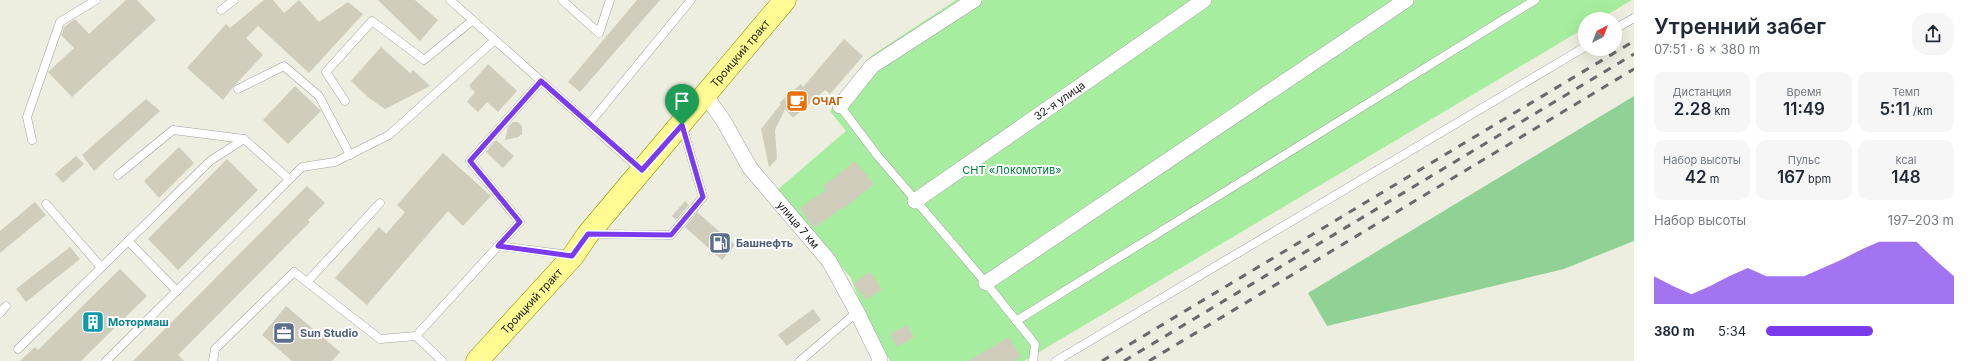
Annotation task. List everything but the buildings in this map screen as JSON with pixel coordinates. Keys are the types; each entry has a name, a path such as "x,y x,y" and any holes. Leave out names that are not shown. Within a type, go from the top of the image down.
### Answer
{"main road":[{"name":"Троицкий тракт","path":"477,361 572,256 588,234 682,125 785,0"}],"street":[{"path":"840,106 872,66 974,0"},
{"name":"32-я улица","path":"915,201 1204,0"},
{"path":"986,283 1406,0"},
{"name":"улица 7 км","path":"706,96 723,120 750,168 829,261 858,312 880,360"}],"lane":[{"path":"32,140 27,117 60,22 96,0"},
{"path":"221,10 234,0"},
{"path":"450,0 642,170"},
{"path":"562,0 599,33 610,0"},
{"path":"589,124 690,0"},
{"path":"1016,321 1535,0"},
{"path":"1622,25 1634,18"},
{"path":"345,101 326,72 372,21 424,60 473,20"},
{"path":"106,361 288,179 302,167 335,162 389,136 495,40"},
{"path":"1056,361 1578,51"},
{"path":"238,90 284,66 319,96 350,155"},
{"path":"213,361 215,349 294,272 380,339 416,336 520,222 470,161 541,81"},
{"path":"840,106 877,155 986,283 1035,344 1032,361"},
{"path":"588,234 671,235 703,197 682,125"},
{"path":"118,175 173,130 244,139 288,179"},
{"path":"18,349 210,161 244,139"},
{"path":"306,282 380,203"},
{"path":"46,204 101,267"},
{"path":"128,241 177,291"},
{"path":"498,246 572,256"},
{"path":"0,313 6,306"},
{"path":"800,361 858,312"},
{"path":"416,336 442,361"}],"green space":[{"name":"СНТ «Локомотив»","path":"956,0 1632,0 1612,12 1578,12 1578,32 1024,361 890,361 862,308 851,278 777,190 846,131 830,111 871,56"},
{"path":"1634,96 1634,241 1564,269 1327,326 1308,293"}],"railway":[{"path":"1102,361 1634,41"},
{"path":"1124,361 1634,54"},
{"path":"1149,361 1634,69"}],"place":[{"name":"ОЧАГ","path":"797,101"},
{"name":"Башнефть","path":"720,243"},
{"name":"Мотормаш","path":"93,322"},
{"name":"Sun Studio","path":"284,333"}],"route":[{"path":"541,81 642,170 682,125 703,197 671,235 588,234 572,256 498,246 520,222 470,161 541,81"}]}
